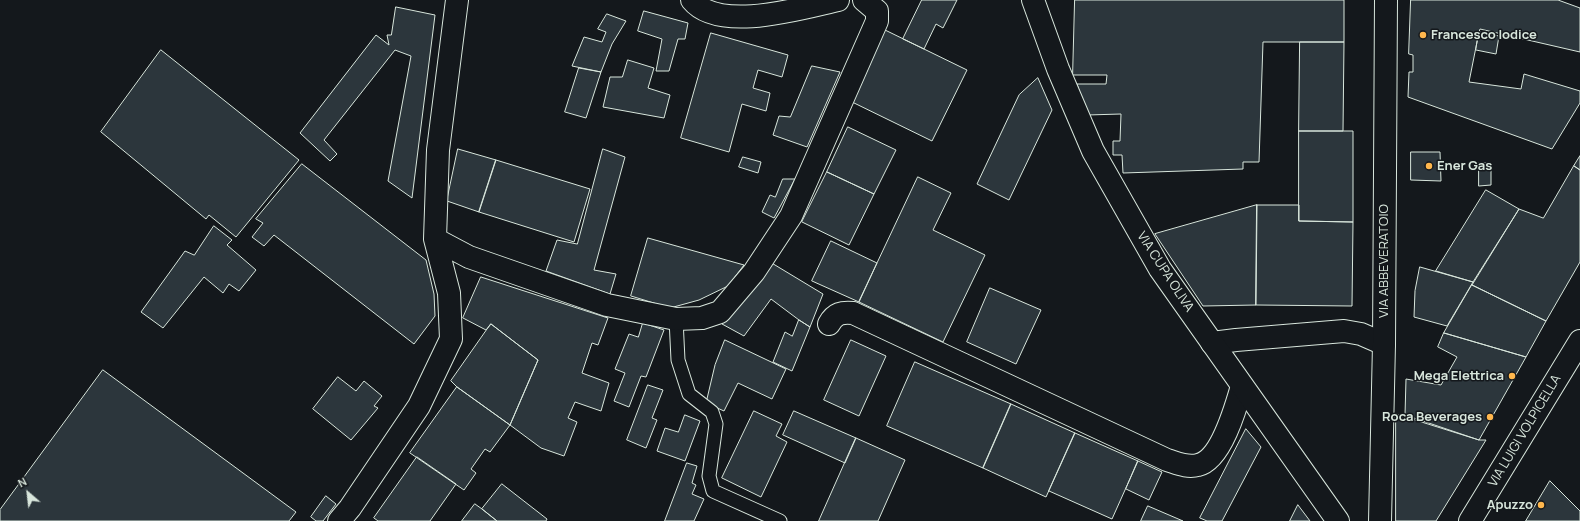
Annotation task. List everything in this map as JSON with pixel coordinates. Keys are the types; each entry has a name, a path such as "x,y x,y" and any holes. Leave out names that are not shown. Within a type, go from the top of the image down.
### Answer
{"street":[{"path":"339,521 350,508 419,406 451,339 449,293 436,239 438,150 457,0"},
{"path":"692,0 696,5 719,16 753,16 778,14 838,0"},
{"path":"436,239 470,257 607,305 676,319 702,318 720,312 754,272 791,216 877,21 877,11 864,0"},
{"name":"VIA CUPA OLIVA","path":"1033,0 1058,69 1093,151 1160,269 1338,521"},
{"name":"VIA ABBEVERATOIO","path":"1380,521 1384,344 1386,0"},
{"path":"829,324 833,317 842,312 853,314 1167,460 1186,466 1197,466 1208,462 1219,447 1235,409 1242,386"},
{"path":"1212,343 1344,331 1361,334 1384,344"},
{"name":"VIA LUIGI VOLPICELLA","path":"1470,521 1580,341"}],"lane":[{"path":"676,319 678,360 689,394 712,412 716,424 709,476 713,491 780,521"}],"building":[{"path":"922,0 957,0 943,28 936,24 924,49 903,39"},
{"path":"1075,0 1344,0 1344,42 1263,42 1259,162 1243,162 1243,169 1123,173 1122,155 1113,155 1113,141 1120,141 1121,114 1087,115 1077,84 1106,84 1107,75 1073,75"},
{"path":"1411,0 1558,0 1580,8 1580,52 1480,29 1469,82 1521,89 1524,74 1580,91 1580,103 1552,149 1408,97 1409,72 1413,72 1413,55 1409,54"},
{"path":"396,7 435,15 412,198 388,181 411,56 395,50 324,140 337,154 330,161 300,133 376,35 389,45 387,35 391,35"},
{"path":"644,11 688,23 685,39 678,39 669,71 656,71 662,39 638,31"},
{"path":"607,14 626,21 612,44 601,72 572,66 584,37 602,42 606,32 598,29"},
{"path":"885,30 967,70 932,141 850,101"},
{"path":"1479,32 1499,36 1496,54 1476,50"},
{"path":"711,33 788,55 782,77 758,70 753,88 770,93 766,111 742,104 729,152 681,138"},
{"path":"1300,42 1344,42 1343,131 1299,131"},
{"path":"161,50 299,160 236,237 209,215 206,219 101,132"},
{"path":"628,60 654,68 648,88 670,95 664,118 603,107 610,77 622,77"},
{"path":"812,66 840,72 807,147 773,135 779,116 790,117"},
{"path":"579,68 601,72 586,118 565,112"},
{"path":"1038,78 1052,110 1009,200 977,184 1019,95"},
{"path":"848,127 896,150 874,194 827,172"},
{"path":"1299,131 1353,131 1353,222 1299,221"},
{"path":"458,149 496,160 479,212 447,201"},
{"path":"603,149 625,157 594,270 616,274 610,294 546,271 557,240 577,244"},
{"path":"1411,152 1440,152 1441,181 1411,180"},
{"path":"1580,156 1580,170 1574,166"},
{"path":"743,157 761,162 758,173 739,167"},
{"path":"496,160 590,189 574,242 479,212"},
{"path":"1479,163 1491,163 1491,185 1479,186"},
{"path":"302,164 426,260 434,294 435,316 414,344 274,235 264,246 252,237 263,223 256,219"},
{"path":"1574,166 1580,170 1580,262 1546,321 1472,285 1519,209 1543,218"},
{"path":"827,172 874,194 849,245 802,222"},
{"path":"918,177 951,193 933,230 985,255 943,342 859,302"},
{"path":"783,179 795,179 774,218 762,212 770,195 775,197"},
{"path":"1486,190 1519,209 1473,282 1436,271"},
{"path":"1257,205 1256,305 1203,306 1155,234"},
{"path":"1257,205 1299,205 1299,221 1353,222 1352,306 1256,305"},
{"path":"214,226 232,240 227,245 256,270 239,291 229,284 223,293 204,277 163,328 141,312 185,251 194,255"},
{"path":"648,238 744,265 728,286 699,300 670,308 631,296"},
{"path":"831,241 877,263 859,302 812,281"},
{"path":"770,262 823,294 810,327 771,299 744,336 722,324 753,287"},
{"path":"1420,267 1473,282 1447,326 1414,317 1415,291"},
{"path":"481,277 608,318 598,345 592,343 582,373 609,383 601,411 575,402 568,418 577,422 564,456 541,448 510,425 538,360 491,324 486,330 463,318"},
{"path":"1472,285 1546,321 1526,357 1444,333"},
{"path":"990,288 1041,310 1016,364 967,342"},
{"path":"799,320 810,327 792,371 773,362 785,332 792,336"},
{"path":"643,323 664,330 646,377 641,376 629,407 614,401 625,373 615,369 629,334 638,337"},
{"path":"491,324 538,360 510,425 457,387 451,381"},
{"path":"1444,333 1526,357 1479,440 1405,415 1406,379 1441,385 1457,357 1438,347"},
{"path":"725,340 786,369 772,399 738,383 724,411 706,403 715,365"},
{"path":"851,340 886,356 859,416 824,400"},
{"path":"915,362 1011,404 983,468 887,426"},
{"path":"103,370 296,512 289,521 0,521 0,510"},
{"path":"338,377 356,391 364,381 382,396 374,406 378,408 351,440 313,409"},
{"path":"648,385 663,390 652,418 657,420 646,448 627,440"},
{"path":"457,387 510,425 490,452 485,449 471,469 476,473 464,490 410,453"},
{"path":"1011,404 1075,433 1046,497 983,468"},
{"path":"754,411 782,424 776,436 787,442 761,497 722,478"},
{"path":"794,411 856,438 845,463 783,435"},
{"path":"1396,414 1479,440 1486,440 1436,521 1396,521"},
{"path":"685,415 700,421 685,461 657,451 665,428 678,432"},
{"path":"1246,429 1261,447 1222,521 1207,521 1200,518"},
{"path":"1075,433 1138,461 1112,519 1049,491"},
{"path":"856,438 905,460 878,521 819,521"},
{"path":"417,457 456,484 430,521 378,521 374,518"},
{"path":"1138,461 1162,472 1149,500 1126,489"},
{"path":"687,463 697,466 692,483 696,485 692,494 704,499 694,521 665,521"},
{"path":"1550,481 1580,511 1580,521 1526,521"},
{"path":"502,484 547,519 546,521 497,521 482,509"},
{"path":"326,496 336,504 323,521 316,521 311,517"},
{"path":"475,504 482,509 497,521 462,521"},
{"path":"1298,505 1310,521 1290,521"},
{"path":"1148,506 1183,521 1141,521"}],"place":[{"name":"Francesco Iodice","path":"1423,35"},
{"name":"Ener Gas","path":"1429,166"},
{"name":"Mega Elettrica","path":"1512,376"},
{"name":"Roca Beverages","path":"1490,417"},
{"name":"Apuzzo","path":"1541,505"}]}
